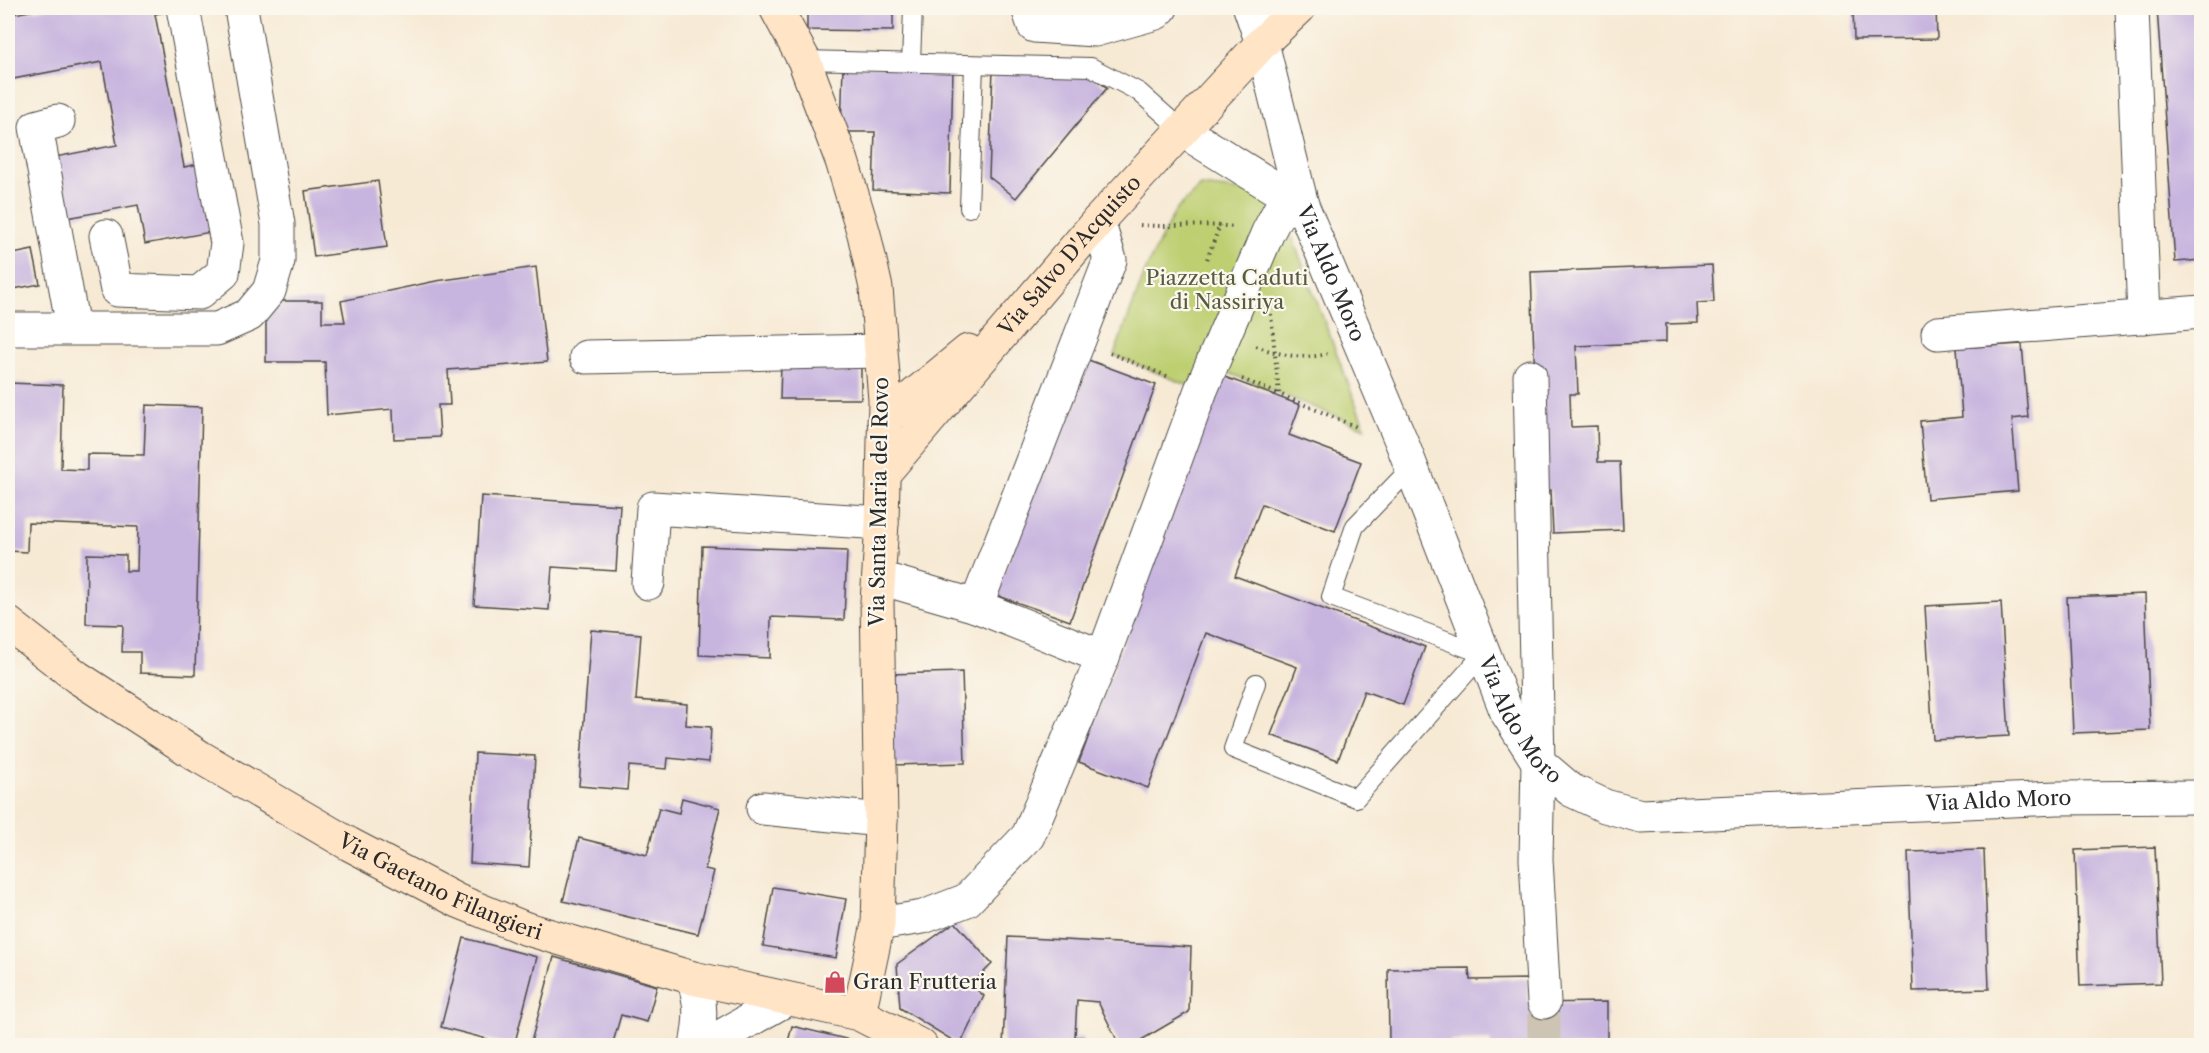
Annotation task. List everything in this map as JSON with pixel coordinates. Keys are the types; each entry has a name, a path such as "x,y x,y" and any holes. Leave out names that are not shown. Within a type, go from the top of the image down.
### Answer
{"street":[{"path":"106,236 117,290 199,293 223,273 227,243 183,8"},
{"path":"8,329 217,328 249,315 269,291 278,261 278,224 241,8"},
{"name":"Via Santa Maria del Rovo","path":"776,8 804,60 842,161 864,234 876,288 884,420 880,578 877,602 881,820 878,924 859,1014"},
{"path":"1028,8 1034,26 1095,30 1156,12 1161,8"},
{"name":"Via Aldo Moro","path":"1250,8 1262,43 1302,205 1406,456 1483,654 1507,712 1538,762 1571,790 1605,806 1641,816 2057,798 2202,796"},
{"name":"Via Salvo D'Acquisto","path":"1262,43 1282,8"},
{"name":"Via Salvo D'Acquisto","path":"884,473 1098,221 1262,43 1299,8"},
{"path":"2132,8 2144,317"},
{"path":"58,121 36,127 73,327"},
{"path":"1183,131 1302,205"},
{"path":"878,924 923,917 967,900 1028,836 1103,657 1201,390 1228,324 1279,211 1302,205"},
{"path":"976,606 1110,260 1098,221"},
{"path":"884,420 1034,296"},
{"path":"1938,333 2202,312"},
{"path":"586,357 880,351"},
{"path":"1530,376 1538,762 1536,859 1544,1002"},
{"path":"648,583 653,508 882,523"},
{"path":"880,578 976,606 1103,657"},
{"name":"Via Gaetano Filangieri","path":"8,623 77,677 200,757 349,844 458,901 524,928 693,978 859,1014 921,1046"},
{"path":"763,808 881,820"},
{"path":"693,978 700,998 696,1046"},
{"path":"704,1046 787,999"}],"lane":[{"path":"911,63 913,8"},
{"path":"804,60 1091,67 1138,92 1183,131"},
{"path":"969,208 974,65"},
{"path":"1256,683 1233,749 1356,798 1483,654 1331,597 1355,526 1406,456"}],"path":[{"path":"1098,221 1167,227 1220,225 1268,232"},
{"path":"1207,259 1220,225"},
{"path":"1271,310 1279,394"},
{"path":"1228,324 1252,345 1275,353 1313,357 1359,343"},
{"path":"1078,340 1201,390"},
{"path":"1237,377 1365,430 1406,456"}],"green space":[{"name":"Piazzetta Caduti di Nassiriya","path":"1201,186 1269,194 1291,234 1365,428 1224,371 1214,396 1114,355 1147,267 1175,211"}],"building":[{"path":"46,8 165,8 166,12 155,14 184,167 199,164 211,232 145,244 138,205 67,218 55,157 117,145 102,62 8,80 8,15"},
{"path":"807,8 893,8 893,31 807,30"},
{"path":"1853,8 1936,8 1937,39 1854,40"},
{"path":"2157,8 2202,8 2202,260 2175,262"},
{"path":"843,66 953,69 950,193 873,190 875,132 841,132"},
{"path":"993,69 1086,72 1107,88 1016,198 989,177"},
{"path":"378,181 387,247 314,257 305,191"},
{"path":"33,250 40,284 8,290 8,255"},
{"path":"1712,265 1714,302 1697,303 1698,323 1666,324 1666,342 1576,346 1578,394 1570,394 1571,427 1597,426 1598,462 1620,462 1623,530 1553,533 1551,490 1539,491 1531,272"},
{"path":"536,267 547,362 448,370 450,405 438,405 440,437 394,439 393,409 327,415 325,362 266,362 266,301 322,301 322,322 345,322 341,301 436,281"},
{"path":"2022,344 2028,417 2012,419 2018,491 1927,499 1920,421 1962,417 1957,348"},
{"path":"1083,358 1156,385 1070,621 996,595"},
{"path":"781,363 861,364 861,399 780,399"},
{"path":"1222,376 1300,405 1289,435 1361,462 1335,531 1262,504 1235,576 1425,647 1403,705 1364,691 1338,760 1271,735 1297,667 1206,633 1148,788 1079,762"},
{"path":"8,383 63,385 61,469 87,470 87,454 144,455 146,405 202,407 195,675 140,673 140,652 122,652 123,625 86,624 87,554 126,555 126,571 137,571 138,527 28,523 27,552 8,551"},
{"path":"481,496 620,505 616,571 552,567 549,610 474,605"},
{"path":"702,546 847,551 844,620 771,617 770,658 699,655"},
{"path":"2145,594 2150,730 2073,733 2067,597"},
{"path":"2001,602 2009,736 1933,740 1925,606"},
{"path":"591,630 641,634 636,700 687,704 686,725 711,727 709,762 668,758 667,769 629,766 627,790 579,786"},
{"path":"962,672 965,763 893,765 890,674"},
{"path":"475,753 535,756 529,867 470,863"},
{"path":"682,798 720,808 705,869 714,871 698,934 563,901 579,838 647,855 659,808 679,813"},
{"path":"2155,847 2161,983 2080,986 2075,850"},
{"path":"1984,850 1989,989 1913,991 1908,852"},
{"path":"773,887 846,899 836,958 763,946"},
{"path":"955,922 992,964 971,985 984,996 960,1045 900,1008 897,964"},
{"path":"1008,937 1191,947 1189,1012 1131,1046 1120,1046 1098,1002 1077,1000 1075,1037 1083,1037 1083,1046 1003,1046"},
{"path":"464,938 537,957 514,1046 441,1027"},
{"path":"554,957 657,986 647,1022 621,1015 612,1046 543,1046 531,1042"},
{"path":"1469,968 1470,980 1528,979 1528,1003 1607,1002 1607,1046 1491,1046 1491,1040 1450,1041 1450,1046 1341,1046 1341,1043 1389,1042 1388,969"},
{"path":"792,1026 871,1045 871,1046 787,1046"}],"tunnel":[{"path":"1544,1002 1544,1046"}],"place":[{"name":"Gran Frutteria","path":"835,982"}]}
